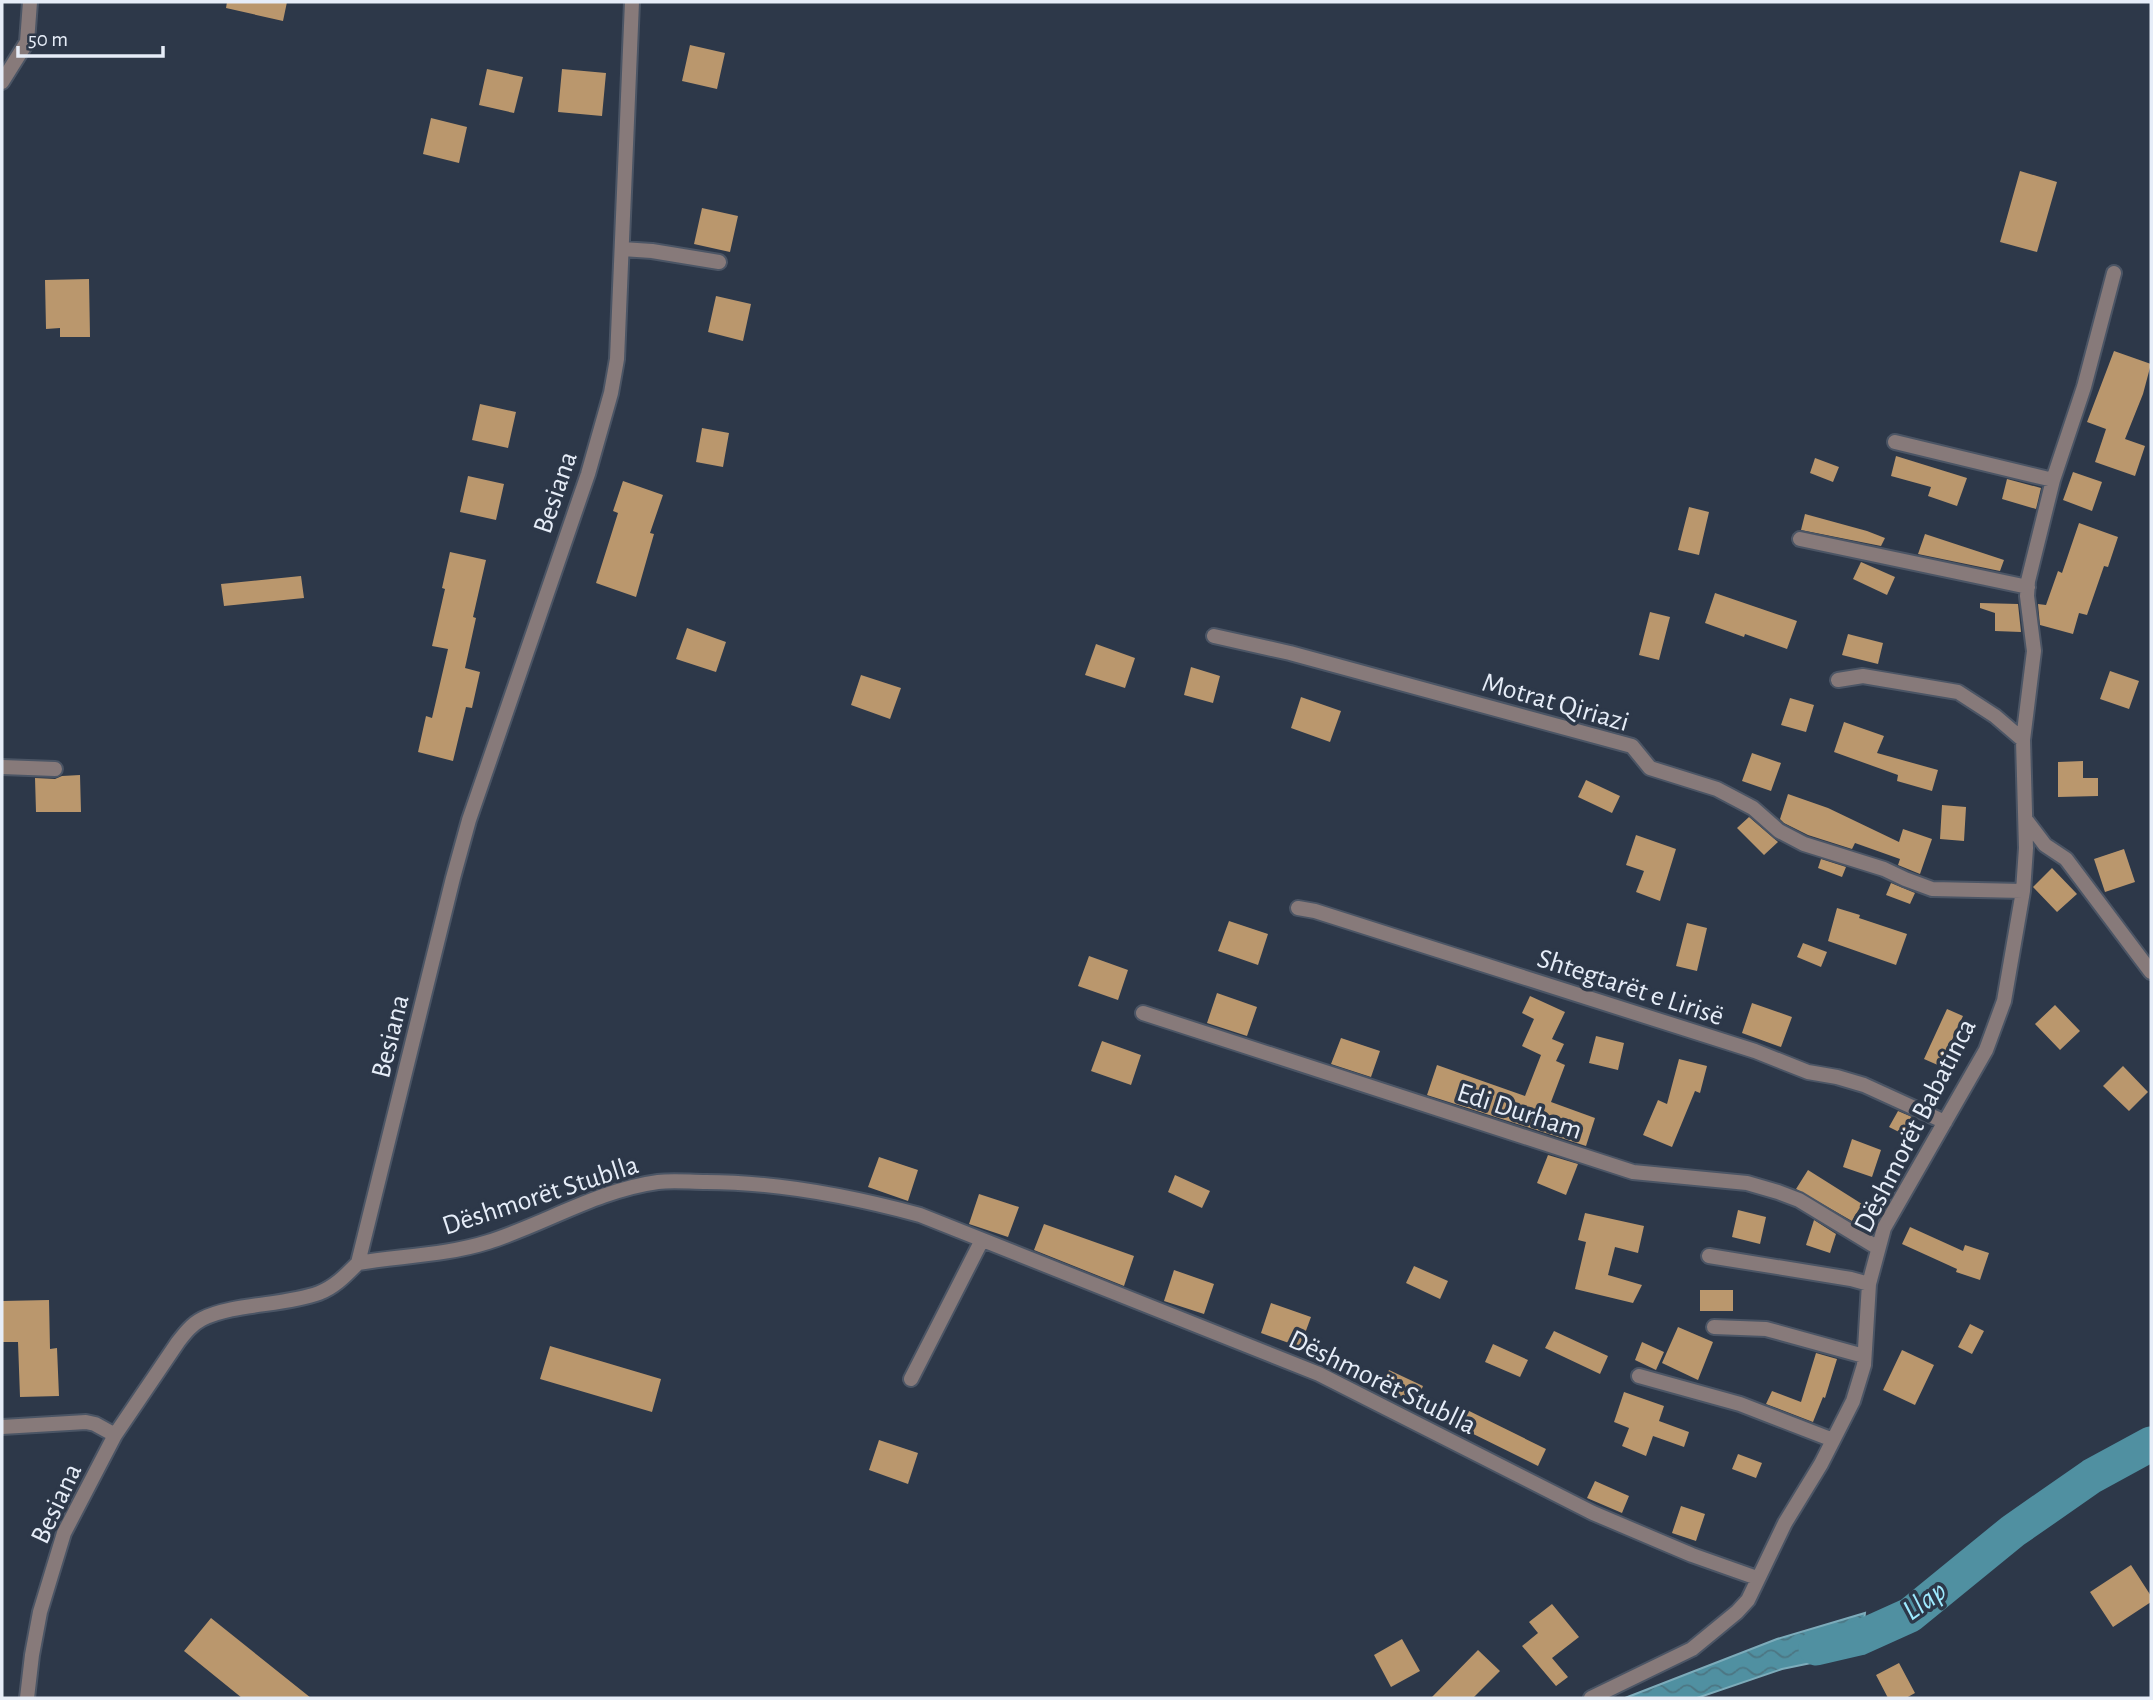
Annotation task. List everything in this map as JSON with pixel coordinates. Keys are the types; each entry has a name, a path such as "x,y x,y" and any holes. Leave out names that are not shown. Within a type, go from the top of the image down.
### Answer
{"street":[{"path":"2,82 27,42 30,2"},
{"name":"Besiana","path":"27,1698 40,1612 64,1533 115,1435 178,1342 190,1328 203,1319 246,1307 279,1303 320,1293 336,1284 358,1263 469,820 588,474 611,393 617,359 632,2"},
{"path":"622,249 719,262"},
{"name":"Dëshmorët Babatinca","path":"1591,1698 1692,1649 1716,1632 1748,1600 1785,1523 1853,1401 1864,1356 1868,1284 1884,1228 1986,1050 2004,1001 2023,891 2026,820 2023,740 2034,651 2028,587 2053,480 2084,387 2114,273"},
{"path":"1895,442 2053,480"},
{"path":"1800,539 1965,576 2028,587"},
{"name":"Motrat Qiriazi","path":"1214,636 1290,653 1632,746 1650,768 1717,789 1752,808 1794,840 1884,869 1918,885 1947,891 2023,891"},
{"path":"1838,680 1863,676 1958,692 1995,716 2023,740"},
{"path":"2,766 55,769"},
{"path":"2026,820 2045,845 2066,859 2151,972"},
{"name":"Shtegtarët e Lirisë","path":"1298,908 1315,911 1585,996 1755,1051 1808,1072 1864,1085 1945,1122"},
{"name":"Edi Durham","path":"1143,1013 1633,1172 1747,1183 1779,1192 1799,1200 1878,1248"},
{"name":"Dëshmorët Stublla","path":"358,1263 488,1242 599,1198 661,1181 764,1185 859,1199 920,1215 1319,1374 1592,1513 1692,1555 1757,1578"},
{"path":"911,1379 982,1240"},
{"path":"1709,1256 1868,1284"},
{"path":"1714,1327 1766,1329 1864,1356"},
{"path":"1639,1376 1740,1404 1833,1440"},
{"path":"2,1427 86,1422 95,1423 115,1435"}],"water":[{"path":"1865,1613 1860,1653 1782,1669 1697,1698 1625,1698 1777,1639"}],"building":[{"path":"227,2 287,2 283,21 226,8"},
{"path":"690,45 725,53 717,89 682,81"},
{"path":"487,69 523,77 514,113 479,105"},
{"path":"562,69 606,73 602,116 558,112"},
{"path":"431,118 467,127 459,163 423,154"},
{"path":"2020,171 2057,182 2037,252 2000,242"},
{"path":"702,208 738,216 730,252 694,244"},
{"path":"89,279 90,337 60,337 60,328 46,329 45,280"},
{"path":"716,296 751,304 743,341 708,332"},
{"path":"2114,351 2151,364 2143,394 2125,439 2145,446 2135,476 2095,462 2106,429 2087,422"},
{"path":"480,404 516,412 508,448 472,440"},
{"path":"702,428 729,433 723,467 696,462"},
{"path":"1896,456 1967,478 1957,506 1928,496 1931,487 1891,476"},
{"path":"1815,458 1839,467 1833,482 1810,473"},
{"path":"2073,472 2102,482 2092,511 2063,500"},
{"path":"468,476 504,484 496,520 460,512"},
{"path":"2007,479 2041,488 2036,509 2002,499"},
{"path":"623,481 663,495 650,533 654,534 636,597 596,583 618,513 613,511"},
{"path":"1689,507 1709,512 1699,555 1678,550"},
{"path":"1805,514 1885,538 1881,546 1801,530"},
{"path":"2079,523 2118,537 2108,567 2104,566 2087,615 2079,613 2073,634 2040,625 2038,604 2046,605 2058,571 2062,573"},
{"path":"1925,534 2004,560 2000,571 1918,554"},
{"path":"450,552 486,560 465,668 480,672 472,708 466,707 453,761 418,752 426,716 432,718 448,649 432,646"},
{"path":"1861,562 1895,577 1887,595 1853,579"},
{"path":"301,576 304,598 224,606 221,584"},
{"path":"1715,593 1797,621 1787,649 1705,623"},
{"path":"1980,603 2018,604 2021,632 1995,631 1995,613 1980,608"},
{"path":"1650,612 1670,617 1659,660 1639,655"},
{"path":"687,628 726,642 716,672 676,659"},
{"path":"1848,634 1883,643 1878,664 1842,655"},
{"path":"1096,644 1135,658 1125,688 1085,675"},
{"path":"1191,667 1220,676 1213,703 1184,695"},
{"path":"2110,671 2139,681 2129,709 2100,699"},
{"path":"861,675 901,688 890,719 851,705"},
{"path":"1301,697 1341,711 1330,742 1291,728"},
{"path":"1790,698 1814,705 1806,732 1781,725"},
{"path":"1844,722 1884,736 1877,753 1938,770 1932,791 1897,781 1898,775 1834,752"},
{"path":"1752,753 1781,763 1771,791 1742,781"},
{"path":"2083,761 2083,778 2098,778 2098,796 2058,797 2058,762"},
{"path":"80,775 81,812 36,812 35,778 55,779"},
{"path":"1586,780 1620,796 1612,813 1578,797"},
{"path":"1788,794 1828,808 1899,842 1903,829 1932,839 1920,874 1898,865 1900,859 1855,843 1852,849 1808,835 1784,823 1780,819"},
{"path":"1942,805 1966,807 1964,841 1940,839"},
{"path":"1749,817 1778,842 1764,855 1737,828"},
{"path":"1636,835 1676,849 1660,901 1636,892 1644,871 1626,865"},
{"path":"2124,849 2135,882 2105,892 2094,859"},
{"path":"1821,859 1846,867 1842,877 1818,868"},
{"path":"2052,868 2077,894 2057,912 2033,887"},
{"path":"1891,883 1915,893 1910,904 1886,895"},
{"path":"1837,908 1907,934 1896,965 1828,941"},
{"path":"1229,921 1268,934 1258,965 1218,951"},
{"path":"1687,923 1707,928 1697,971 1676,966"},
{"path":"1803,943 1827,952 1821,967 1797,957"},
{"path":"1089,956 1128,970 1118,1000 1078,986"},
{"path":"1217,993 1257,1007 1247,1036 1207,1023"},
{"path":"1530,996 1565,1012 1552,1039 1564,1044 1556,1061 1565,1065 1551,1102 1595,1118 1586,1146 1427,1095 1437,1065 1525,1096 1541,1055 1522,1046 1534,1019 1522,1013"},
{"path":"1752,1003 1792,1017 1781,1047 1742,1033"},
{"path":"2055,1005 2080,1031 2060,1050 2035,1024"},
{"path":"1947,1009 1963,1016 1940,1066 1924,1059"},
{"path":"1596,1036 1624,1043 1618,1070 1589,1063"},
{"path":"1341,1038 1380,1051 1371,1077 1331,1064"},
{"path":"1102,1041 1141,1055 1131,1085 1091,1071"},
{"path":"1679,1059 1707,1066 1700,1093 1695,1091 1672,1147 1643,1135 1658,1100 1667,1104"},
{"path":"2123,1066 2148,1092 2129,1111 2103,1086"},
{"path":"1898,1111 1912,1117 1903,1134 1889,1127"},
{"path":"1852,1139 1881,1150 1872,1177 1843,1167"},
{"path":"1548,1155 1578,1164 1566,1195 1537,1183"},
{"path":"879,1157 918,1170 908,1201 868,1187"},
{"path":"1808,1170 1862,1204 1852,1221 1796,1189"},
{"path":"1175,1175 1210,1191 1202,1208 1168,1192"},
{"path":"979,1194 1019,1207 1008,1237 969,1224"},
{"path":"1738,1210 1766,1217 1760,1244 1732,1237"},
{"path":"1585,1213 1644,1226 1638,1253 1615,1247 1608,1275 1642,1285 1633,1303 1575,1289 1586,1242 1578,1240"},
{"path":"1814,1220 1836,1234 1830,1253 1806,1245"},
{"path":"1044,1224 1134,1256 1124,1286 1034,1250"},
{"path":"1910,1227 1963,1251 1965,1245 1989,1253 1980,1280 1956,1272 1957,1269 1902,1244"},
{"path":"1414,1266 1448,1281 1440,1299 1406,1283"},
{"path":"1174,1270 1214,1284 1204,1314 1164,1301"},
{"path":"1700,1290 1733,1290 1733,1311 1700,1311"},
{"path":"49,1300 50,1349 57,1348 59,1396 20,1397 18,1342 2,1342 2,1301"},
{"path":"1271,1303 1311,1317 1300,1347 1261,1333"},
{"path":"1970,1324 1984,1331 1972,1354 1958,1347"},
{"path":"1678,1327 1713,1342 1698,1380 1662,1363"},
{"path":"1554,1331 1608,1356 1600,1374 1545,1348"},
{"path":"1642,1342 1664,1352 1656,1370 1635,1360"},
{"path":"1493,1344 1528,1360 1520,1377 1485,1362"},
{"path":"550,1346 661,1379 652,1412 540,1379"},
{"path":"1902,1350 1934,1365 1915,1405 1883,1390"},
{"path":"1816,1353 1837,1359 1825,1398 1823,1397 1813,1422 1766,1404 1772,1391 1801,1402"},
{"path":"1389,1370 1423,1386 1416,1403 1381,1388"},
{"path":"1624,1392 1664,1406 1659,1421 1689,1432 1684,1447 1653,1436 1646,1456 1622,1446 1629,1428 1614,1422"},
{"path":"1459,1406 1546,1449 1538,1466 1451,1423"},
{"path":"879,1440 918,1453 908,1484 869,1470"},
{"path":"1738,1454 1762,1463 1756,1478 1732,1469"},
{"path":"1595,1481 1629,1496 1622,1513 1587,1498"},
{"path":"1681,1506 1705,1514 1696,1541 1672,1533"},
{"path":"2131,1565 2151,1596 2151,1602 2113,1627 2090,1592"},
{"path":"1552,1604 1579,1637 1552,1658 1568,1677 1556,1686 1522,1646 1538,1633 1529,1622"},
{"path":"211,1618 311,1698 242,1698 184,1651"},
{"path":"1402,1639 1420,1671 1391,1687 1374,1655"},
{"path":"1478,1650 1500,1671 1473,1698 1431,1698"},
{"path":"1899,1663 1915,1693 1906,1698 1888,1698 1876,1675"}],"waterway":[{"name":"Llap","path":"1816,1648 1859,1638 1910,1615 2013,1531 2092,1476 2151,1444"}]}
